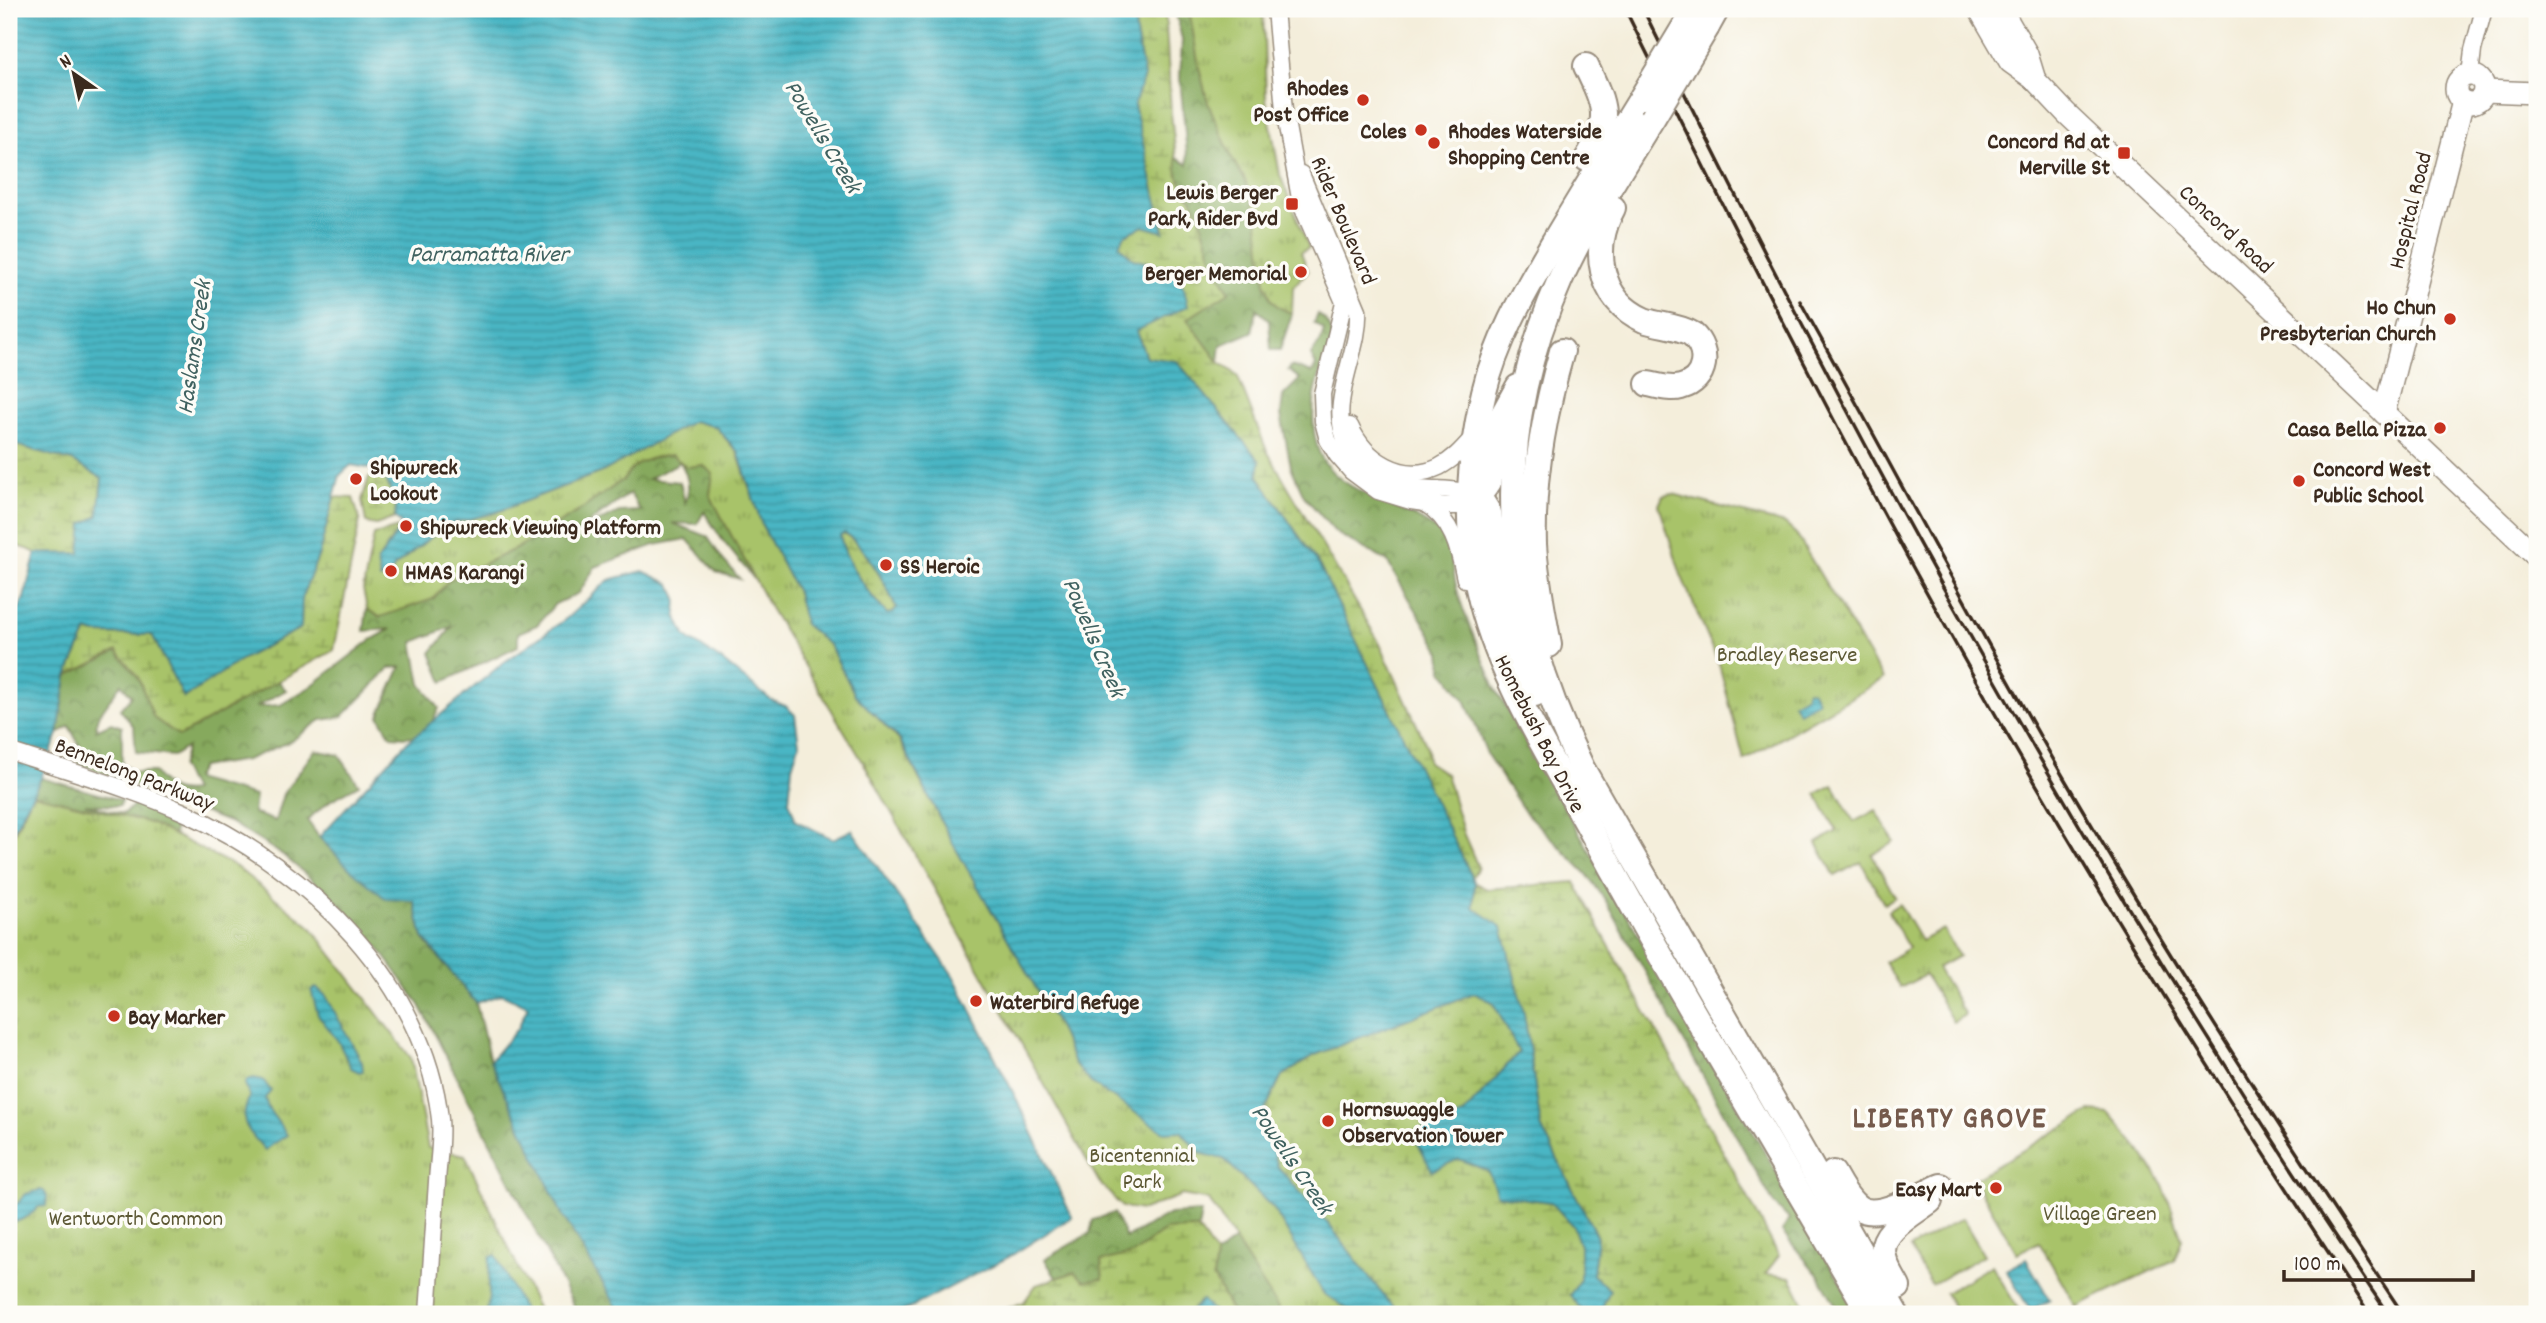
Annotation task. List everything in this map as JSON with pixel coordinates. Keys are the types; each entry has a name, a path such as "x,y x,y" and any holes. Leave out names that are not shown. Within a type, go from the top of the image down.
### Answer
{"highway":[{"name":"Homebush Bay Drive","path":"1706,15 1647,108 1556,239 1511,320 1493,364 1476,434 1470,530 1478,587 1505,670 1608,862 1870,1314"},
{"path":"1511,320 1509,293 1600,135 1603,108 1586,66"},
{"name":"Homebush Bay Drive","path":"1647,108 1638,142 1570,257 1541,330 1528,372 1513,471 1514,539 1518,577 1545,681 1555,710 1582,768 1896,1314"},
{"path":"1638,142 1631,177 1609,216 1600,244 1603,275 1613,295 1628,310 1647,321 1687,332 1698,340 1702,348 1703,366 1698,376 1689,384 1674,388 1648,384"},
{"path":"1562,352 1547,407 1537,479 1534,524 1538,587 1550,652 1566,704 1618,833"},
{"path":"1528,372 1505,408 1489,482 1472,498 1489,513 1503,605 1523,669 1538,700 1582,768"},
{"path":"1681,938 1767,1062 1846,1196 1858,1208 1868,1213 1888,1209 1943,1188 1888,1235 1883,1245 1884,1257 1913,1314"}],"main road":[{"name":"Concord Road","path":"1979,9 2010,62 2035,80 2076,122 2537,557"},
{"name":"Concord Road","path":"2001,9 2027,54 2035,80"},
{"path":"2470,75 2481,79 2484,91 2476,101 2463,101 2457,94 2457,85 2462,77 2470,75"},
{"path":"2484,91 2537,93"},
{"name":"Hospital Road","path":"2384,413 2463,101"}],"street":[{"name":"Rider Boulevard","path":"1275,9 1281,83 1303,210 1350,304"},
{"path":"2470,75 2473,50 2484,9"},
{"path":"1350,304 1357,333 1340,402 1342,427 1347,443 1364,466 1378,477 1401,486 1472,498"},
{"path":"1350,304 1322,394 1323,421 1328,440 1343,463 1368,485 1392,496 1451,507 1472,498"},
{"path":"1345,379 1347,416 1354,434 1370,456 1394,469 1416,472 1440,466 1457,454 1476,434"},
{"path":"1423,503 1443,520 1455,538 1474,608 1505,670"},
{"name":"Bennelong Parkway","path":"9,751 188,814 245,845 284,872 322,905 349,932 397,996 424,1049 440,1122 428,1314"}],"green space":[{"path":"1134,9 1165,9 1178,177 1198,211 1213,261 1229,292 1187,319 1219,362 1237,375 1267,451 1379,642 1427,747 1428,762 1446,774 1464,835 1478,867 1472,878 1319,565 1258,476 1146,357 1136,330 1172,315 1174,270 1133,259 1119,245 1125,235 1143,226 1163,231 1134,105 1144,76"},
{"path":"1175,9 1189,9 1208,103 1232,158 1244,178 1257,214 1265,283 1271,299 1292,314 1280,350 1271,350 1269,320 1257,309 1252,332 1221,345 1219,362 1187,319 1229,292 1213,261 1198,211 1178,177 1175,156 1188,165 1180,78 1182,40"},
{"path":"1189,9 1263,9 1266,99 1280,175 1309,248 1301,252 1308,271 1293,287 1292,314 1277,306 1265,283 1257,214 1244,178 1232,158 1208,103"},
{"path":"1318,314 1329,326 1332,335 1313,407 1315,438 1326,464 1354,488 1409,514 1439,532 1444,538 1470,629 1495,688 1859,1314 1841,1314 1819,1276 1782,1232 1789,1219 1774,1204 1606,901 1586,873 1525,812 1488,756 1466,702 1443,670 1441,652 1387,561 1336,533 1304,496 1291,467 1281,415 1283,396 1300,379 1288,370 1291,366 1312,373 1316,365 1311,355 1321,341 1324,330 1314,323"},
{"name":"Bicentennial Park","path":"693,421 716,427 737,452 762,525 797,592 805,625 830,646 855,695 899,740 952,842 1059,1028 1074,1063 1090,1082 1125,1105 1181,1131 1200,1153 1224,1159 1274,1209 1324,1294 1356,1314 1282,1314 1209,1200 1182,1195 1143,1210 1122,1207 1099,1182 866,767 770,608 710,495 713,474 703,465 687,467 672,455 638,464 624,479 579,511 515,549 449,580 433,599 380,617 367,609 363,589 374,535 399,528 377,562 395,566 446,525 494,513 604,471"},
{"path":"9,443 72,461 102,478 98,517 80,554 36,553 9,544"},
{"path":"672,455 687,467 703,465 713,474 710,495 755,580 723,541 704,512 697,524 672,523 707,536 740,579 716,572 687,539 655,545 595,567 579,593 555,604 537,625 518,633 518,646 443,682 431,653 453,626 413,642 421,684 439,708 426,734 391,736 379,716 401,667 390,668 342,717 321,720 291,741 246,760 201,767 194,779 255,796 253,813 275,821 283,794 315,750 339,755 359,785 331,800 307,820 319,837 349,868 414,901 423,938 476,1003 490,1061 562,1214 621,1314 578,1314 420,1005 381,951 340,904 283,855 231,823 73,761 80,746 69,726 58,734 67,676 117,651 138,677 154,718 180,736 278,681 286,690 256,707 280,705 310,687 371,640 391,629 364,631 367,609 380,617 433,599 449,580 515,549 579,511 624,479 638,464 651,458","holes":["680,462 688,482 685,503 680,482 648,479","630,493 640,511 619,512 575,533","121,684 132,696 120,709 134,727 136,752 173,756 187,747 181,767 193,791 175,790 162,782 154,772 133,772 122,764 122,727 111,723 96,730 97,718"]},
{"path":"385,476 396,506 395,518 376,525 366,523 362,500 369,477"},
{"name":"Bradley Reserve","path":"1673,494 1785,524 1796,534 1883,679 1744,760 1719,664 1681,575 1659,505 1663,496"},
{"path":"334,497 353,498 360,520 334,650 179,736 154,718 138,677 117,651 67,676 87,631 96,634 152,635 184,698 242,659 301,628 302,597 319,554"},
{"path":"844,533 861,548 874,567 896,607 893,613 887,614 858,578 843,546 840,535"},
{"path":"41,778 121,800 120,806 85,804 123,814 138,802 174,819 175,861 36,834 17,823"},
{"path":"1833,785 1854,822 1876,810 1894,842 1872,855 1895,897 1884,904 1861,862 1835,876 1817,843 1837,831 1816,794"},
{"name":"Wentworth Common","path":"33,794 150,823 235,866 310,926 411,1058 428,1148 465,1155 540,1314 9,1314 9,844"},
{"path":"1575,882 1779,1256 1765,1274 1790,1277 1809,1314 1599,1314 1610,1290 1593,1275 1597,1237 1541,1127 1524,1013 1473,907 1475,883 1487,889"},
{"path":"1899,904 1921,941 1943,929 1959,956 1937,968 1965,1015 1953,1022 1925,975 1900,988 1885,962 1909,948 1888,911"},
{"path":"1474,993 1493,1002 1519,1052 1463,1115 1412,1132 1459,1159 1488,1171 1498,1195 1551,1202 1573,1226 1580,1246 1580,1279 1570,1295 1585,1314 1403,1314 1387,1300 1329,1225 1278,1167 1262,1116 1281,1077 1315,1055"},
{"name":"Village Green","path":"2090,1111 2109,1113 2135,1143 2163,1185 2182,1239 2174,1260 2076,1307 2039,1242 2017,1253 1974,1179"},
{"path":"1201,1212 1198,1229 1165,1230 1133,1254 1101,1261 1103,1279 1084,1282 1075,1272 1056,1278 1045,1259 1090,1233 1093,1220 1114,1213 1126,1238 1170,1214"},
{"path":"1962,1218 1984,1255 1931,1285 1910,1248"},
{"path":"1198,1229 1216,1255 1213,1277 1233,1314 1215,1314 1202,1300 1188,1314 993,1314 1024,1302 1036,1285 1075,1272 1084,1281 1103,1279 1101,1261 1133,1254 1165,1230"},
{"path":"1235,1240 1282,1314 1233,1314 1213,1277 1216,1255"},
{"path":"1992,1265 2021,1314 1957,1314 1945,1293"}],"water":[{"name":"Parramatta River","path":"9,9 1134,9 1144,76 1134,105 1164,232 1143,226 1125,235 1119,245 1133,259 1174,270 1184,288 1188,306 1136,331 1146,357 1177,361 1260,461 1258,476 1319,565 1475,883 1473,907 1502,927 1524,1013 1541,1127 1597,1237 1593,1275 1610,1290 1599,1314 1585,1314 1570,1295 1580,1279 1580,1246 1573,1226 1551,1202 1497,1195 1488,1171 1459,1159 1432,1171 1412,1132 1463,1115 1519,1052 1493,1002 1474,993 1315,1055 1281,1077 1262,1116 1278,1167 1329,1225 1387,1300 1403,1314 1356,1314 1324,1294 1274,1209 1224,1159 1200,1153 1181,1131 1164,1132 1090,1082 1074,1063 1059,1028 952,842 900,740 855,695 830,646 805,625 797,592 762,525 738,452 716,427 693,421 604,471 494,513 446,525 395,566 388,578 380,579 377,562 402,525 395,518 396,506 385,476 368,468 351,465 340,475 319,554 302,597 301,628 242,659 184,698 152,635 96,634 87,631 67,676 58,734 41,778 9,839 9,630 24,598 36,553 80,553 83,524 98,516 102,478 72,461 9,443","holes":["845,533 881,577 896,607 893,613 887,614 858,577 840,535"]},
{"path":"643,571 670,584 677,598 676,616 686,637 795,715 799,744 792,767 789,801 796,821 833,839 852,830 954,977 1020,1106 1072,1217 1009,1257 898,1314 621,1314 562,1214 490,1061 518,1028 528,1006 502,994 476,1003 423,937 414,901 386,899 349,868 319,837 404,745 503,663 567,618 609,580"},
{"path":"1807,690 1813,691 1818,701 1799,712 1793,703 1805,696"},
{"path":"317,988 326,996 362,1062 363,1071 351,1068 338,1041 318,1015 311,990"},
{"path":"247,1080 263,1080 271,1091 265,1098 268,1108 287,1135 265,1150 249,1132 245,1120 244,1113 250,1096 245,1084"},
{"path":"40,1190 47,1196 46,1206 38,1207 21,1220 9,1222 10,1204 17,1204 26,1194"},
{"path":"496,1255 525,1314 486,1314 490,1257"},
{"path":"2026,1259 2050,1300 2030,1310 2006,1270"},
{"path":"1202,1300 1215,1314 1188,1314"}],"railway":[{"path":"1625,9 1804,363 1969,668 2078,856 2250,1132 2369,1314"},
{"path":"1643,9 1813,345 1992,675 2086,838 2184,998 2284,1157 2388,1314"},
{"path":"1800,301 1997,660 2104,846 2230,1049 2403,1314"}],"place":[{"name":"Rhodes Post Office","path":"1363,100"},
{"name":"Coles","path":"1421,130"},
{"name":"Rhodes Waterside Shopping Centre","path":"1434,143"},
{"name":"Concord Rd at Merville St","path":"2124,153"},
{"name":"Lewis Berger Park, Rider Bvd","path":"1292,204"},
{"name":"Berger Memorial","path":"1301,272"},
{"name":"Ho Chun Presbyterian Church","path":"2450,319"},
{"name":"Casa Bella Pizza","path":"2440,428"},
{"name":"Shipwreck Lookout","path":"356,479"},
{"name":"Concord West Public School","path":"2299,481"},
{"name":"Shipwreck Viewing Platform","path":"406,526"},
{"name":"SS Heroic","path":"886,565"},
{"name":"HMAS Karangi","path":"391,571"},
{"name":"Waterbird Refuge","path":"976,1001"},
{"name":"Bay Marker","path":"114,1016"},
{"name":"Hornswaggle Observation Tower","path":"1328,1121"},
{"name":"Easy Mart","path":"1996,1188"}],"district":[{"name":"LIBERTY GROVE","path":"1950,1117"}],"water label":[{"name":"Powells Creek","path":"824,136"},
{"name":"Haslams Creek","path":"193,347"},
{"name":"Powells Creek","path":"1095,637"},
{"name":"Powells Creek","path":"1293,1159"}]}
